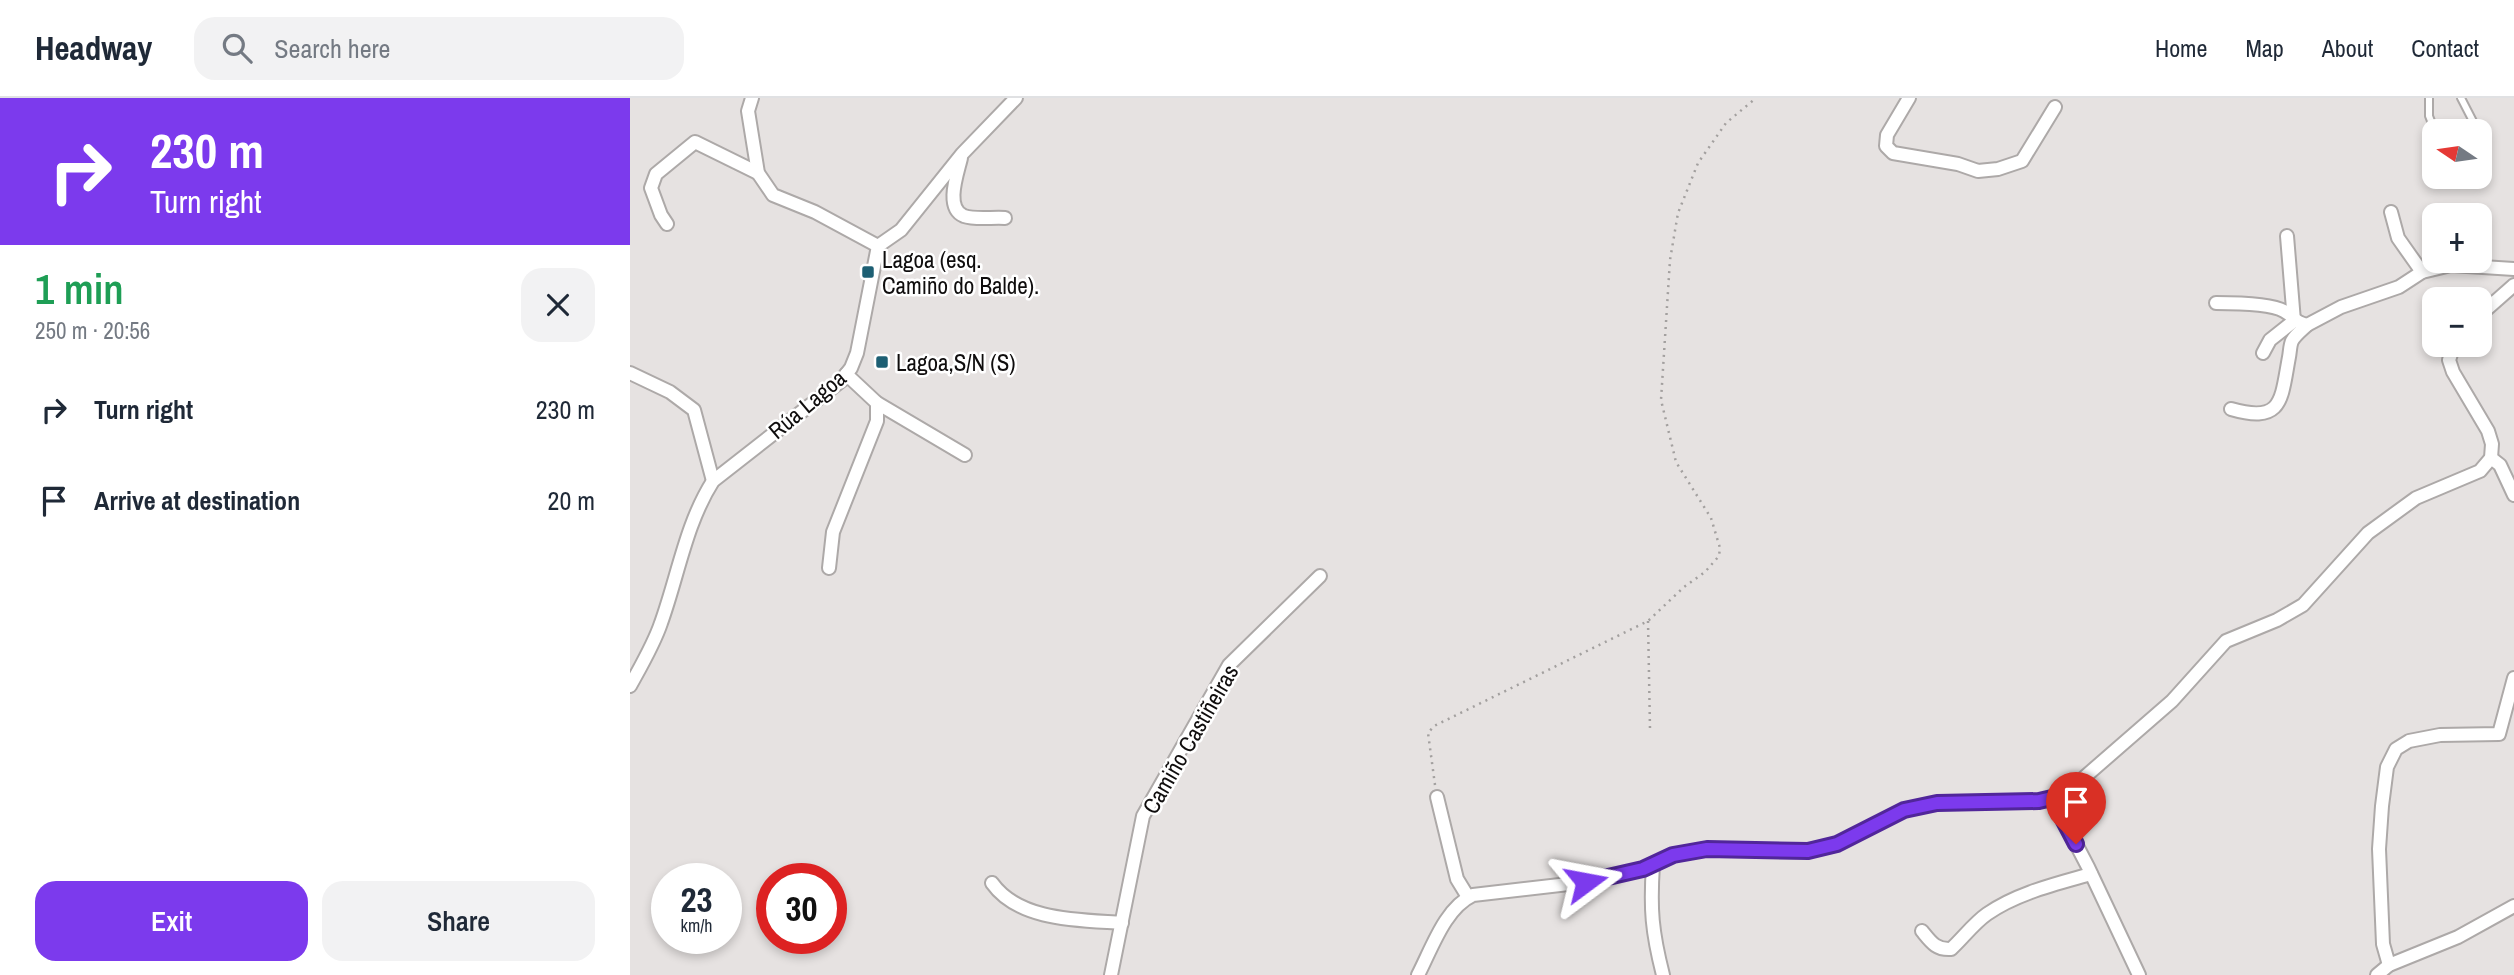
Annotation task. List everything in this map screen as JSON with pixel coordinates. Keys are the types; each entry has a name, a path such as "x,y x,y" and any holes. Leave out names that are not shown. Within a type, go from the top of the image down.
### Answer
{"street":[{"path":"752,98 748,111 758,173 773,195 815,212 878,246 901,230 962,154 1016,98"},
{"path":"1909,98 1887,135 1886,146 1893,153 1958,163 1978,171 1998,169 2022,161 2055,107"},
{"path":"667,225 650,188 656,174 695,142 758,173"},
{"path":"962,154 953,197 956,209 964,216 1005,218"},
{"path":"2231,409 2251,415 2265,415 2276,407 2283,390 2292,340 2307,325 2341,307 2399,287 2422,272 2398,238 2391,212"},
{"path":"2287,236 2294,321"},
{"name":"Rúa Lagoa","path":"630,686 660,625 686,542 713,481 841,381 846,374 857,353 878,246"},
{"path":"2492,268 2514,269"},
{"path":"2492,304 2514,285"},
{"path":"2216,303 2248,303 2283,310 2294,321 2307,325"},
{"path":"2263,353 2270,340 2294,321"},
{"path":"1418,975 1450,915 1460,901 1468,897 1586,882 1643,869 1673,855 1707,849 1808,851 1837,844 1904,810 1937,803 2039,801 2064,795 2172,701 2226,641 2277,620 2303,605 2368,533 2416,498 2480,471 2491,458 2492,444 2453,372 2450,357"},
{"path":"630,373 670,392 694,410 713,481"},
{"path":"846,374 877,403 965,455"},
{"path":"829,568 833,532 877,421 877,403"},
{"path":"2491,458 2500,465 2514,495"},
{"name":"Camiño Castiñeiras","path":"1111,975 1143,816 1229,665 1320,576"},
{"path":"2389,965 2383,944 2379,849 2388,767 2396,749 2409,741 2440,735 2499,734 2514,678"},
{"path":"1437,797 1457,879 1468,897"},
{"path":"2052,798 2139,975"},
{"path":"1653,865 1650,907 1663,975"},
{"path":"1922,931 1933,946 1942,950 1951,949 1985,915 2002,905 2044,887 2091,874"},
{"path":"992,883 1001,896 1042,915 1066,920 1122,923"},
{"path":"2377,975 2389,965 2458,937 2514,906"}],"lane":[{"path":"2429,98 2430,119"},
{"path":"2461,98 2472,119"}],"path":[{"path":"1437,797 1428,742 1428,733 1434,726 1648,621 1684,587 1705,572 1719,556 1720,548 1711,518 1676,462 1661,400 1670,260 1678,213 1698,163 1726,123 1756,98"},
{"path":"1648,621 1650,729"}],"place":[{"name":"Lagoa (esq. Camiño do Balde).","path":"868,272"},
{"name":"Lagoa,S/N (S)","path":"882,362"}],"route":[{"path":"1586,882 1643,869 1673,855 1707,849 1808,851 1837,844 1904,810 1937,803 2039,801 2052,798 2076,844"}]}
